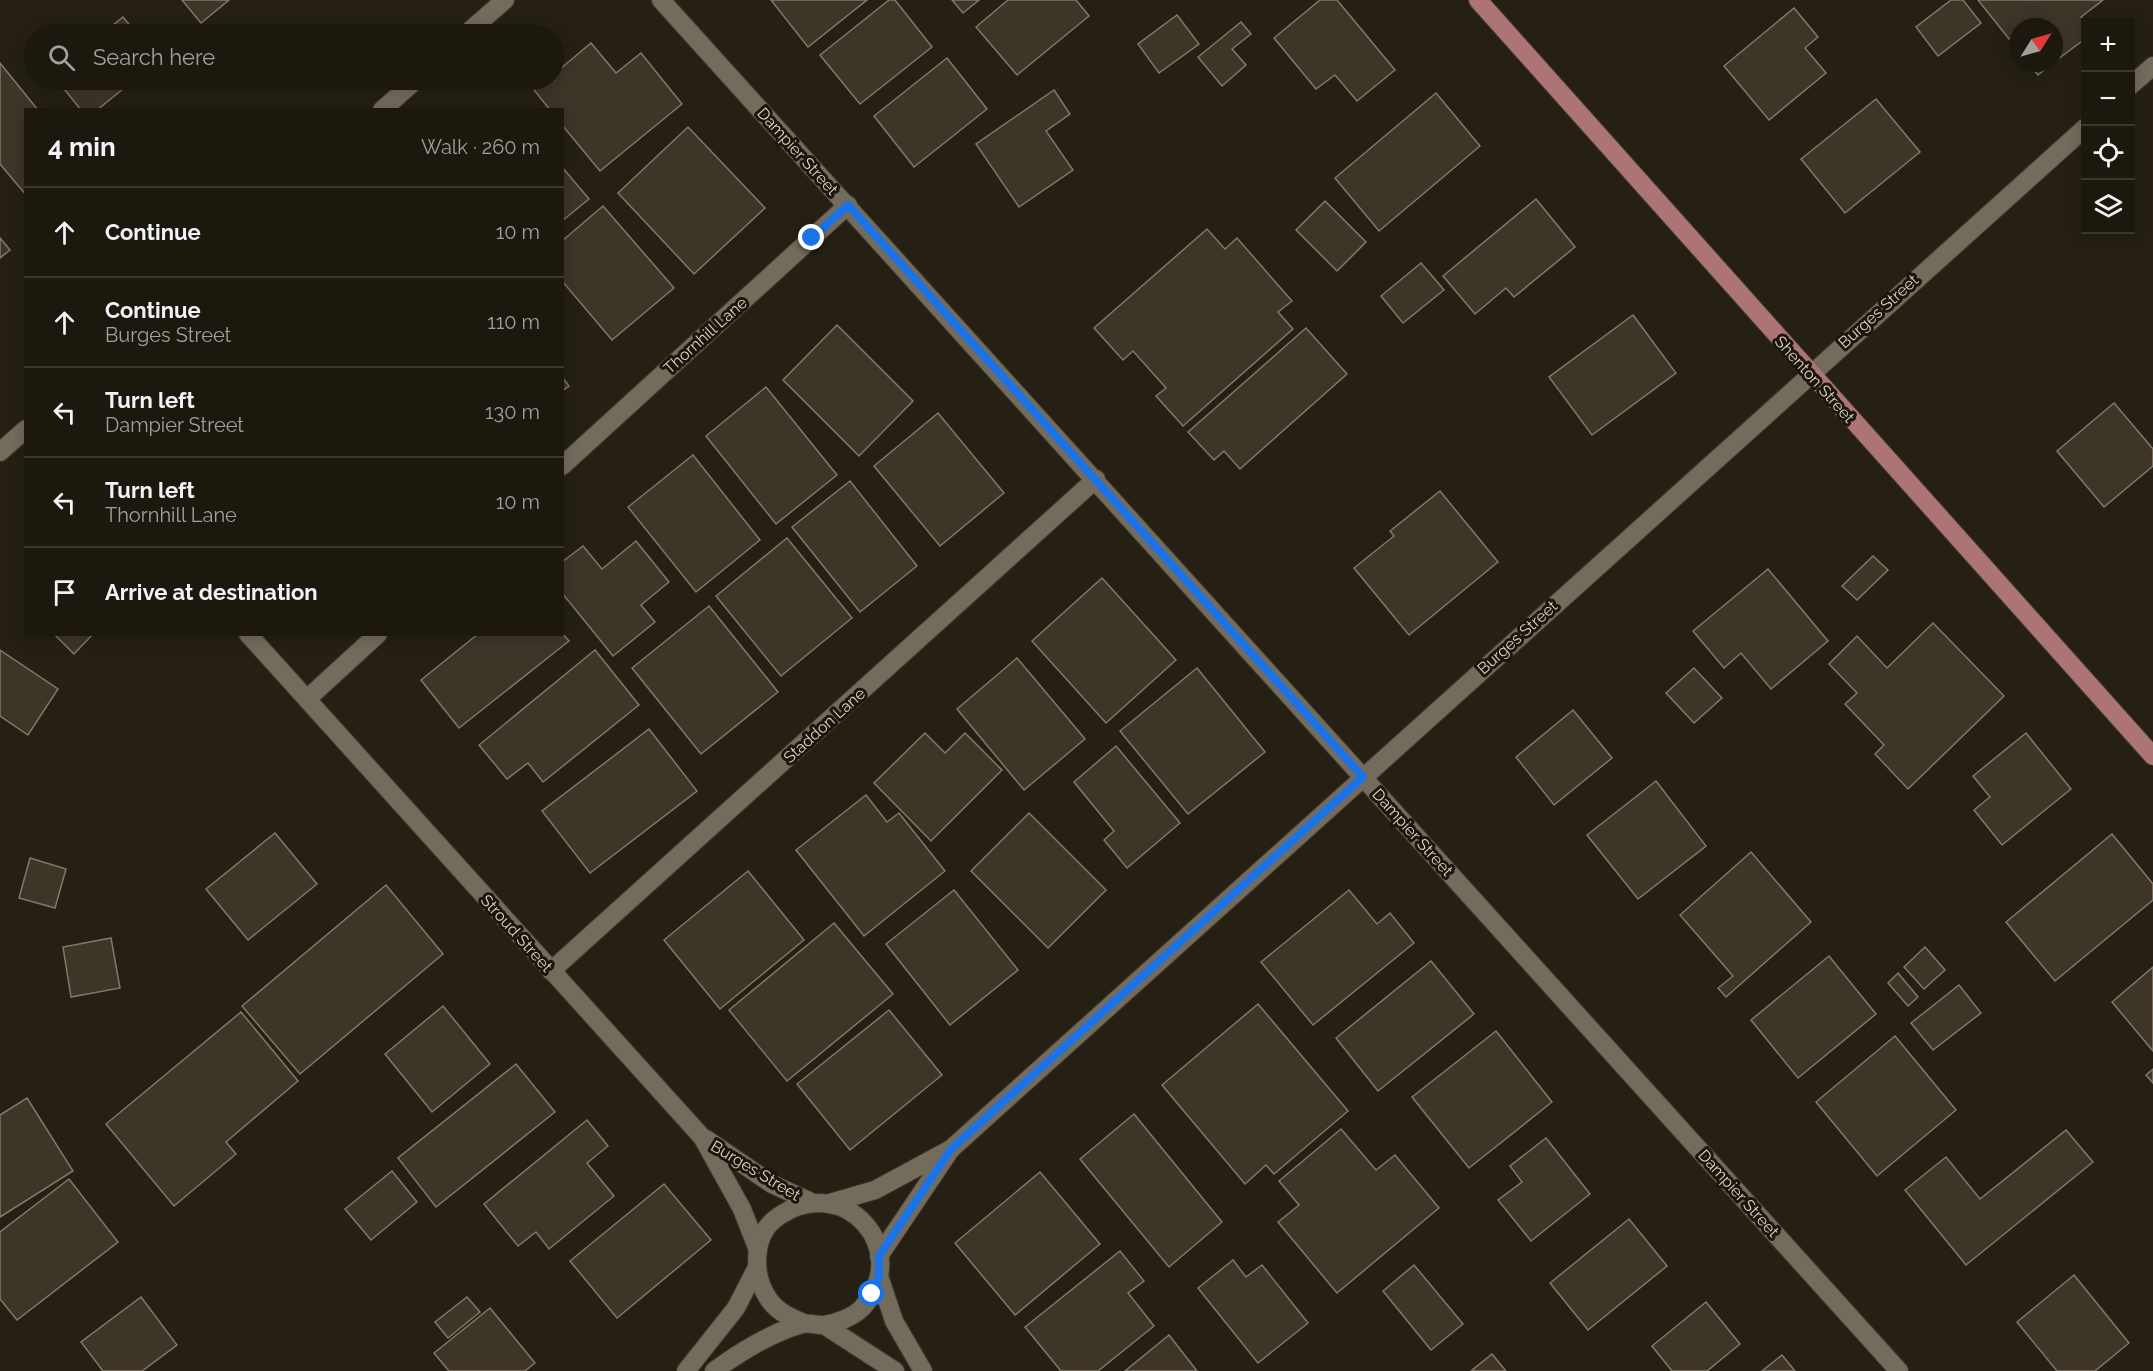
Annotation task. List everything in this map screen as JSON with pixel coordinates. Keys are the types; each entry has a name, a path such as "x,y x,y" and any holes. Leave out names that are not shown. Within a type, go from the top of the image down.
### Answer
{"main road":[{"name":"Shenton Street","path":"1478,0 2153,756"}],"street":[{"path":"477,24 505,0"},
{"name":"Dampier Street","path":"662,0 1899,1371"},
{"path":"2135,82 2153,66"},
{"path":"384,108 405,90"},
{"name":"Burges Street","path":"831,1203 875,1190 951,1149 2081,131"},
{"name":"Thornhill Lane","path":"564,464 848,205"},
{"path":"0,452 24,431"},
{"name":"Staddon Lane","path":"551,971 1096,479"},
{"name":"Stroud Street","path":"250,636 702,1137 742,1209 758,1250"},
{"path":"307,699 376,636"},
{"name":"Burges Street","path":"702,1137 772,1184 811,1202"},
{"name":"Burges Street","path":"879,1256 951,1149"},
{"path":"686,1371 736,1308 756,1269 758,1250 764,1233 776,1218 792,1207 811,1202 831,1203 848,1209 864,1222 875,1238 879,1256 879,1276 894,1321 923,1371"},
{"path":"756,1269 761,1287 771,1303 786,1316 804,1323 824,1325 844,1320 860,1309 872,1294 879,1276"},
{"path":"714,1371 763,1340 804,1323"},
{"path":"824,1325 895,1371"}],"building":[{"path":"182,0 229,0 201,23"},
{"path":"771,0 867,0 808,47"},
{"path":"889,0 895,0 932,47 860,104 820,55"},
{"path":"952,0 979,0 963,13"},
{"path":"1008,0 1076,0 1089,16 1017,75 976,27"},
{"path":"1320,0 1337,0 1395,70 1357,101 1335,75 1316,89 1274,38"},
{"path":"1951,0 1963,0 1981,23 1938,56 1916,27"},
{"path":"1978,0 2103,0 2081,17 2081,42 2063,55 2063,18 2009,18 2009,39"},
{"path":"1794,8 1818,37 1805,48 1826,73 1769,120 1724,66"},
{"path":"1177,15 1199,44 1159,73 1138,44"},
{"path":"123,17 129,24 114,24"},
{"path":"1241,22 1251,34 1232,49 1246,65 1222,86 1198,57"},
{"path":"591,43 616,73 641,53 682,104 600,171 564,127 564,108 548,108 534,90 564,90 564,66"},
{"path":"947,58 987,109 914,167 874,116"},
{"path":"0,63 36,108 24,108 24,193 0,164"},
{"path":"65,90 122,90 99,108 79,108"},
{"path":"1054,90 1070,114 1046,131 1073,170 1019,207 976,144"},
{"path":"1436,93 1480,146 1379,231 1335,178"},
{"path":"1876,99 1920,152 1845,213 1801,159"},
{"path":"688,127 765,208 694,274 618,193"},
{"path":"564,169 589,199 564,219"},
{"path":"1536,199 1575,247 1514,297 1506,288 1475,314 1443,276"},
{"path":"1325,201 1366,242 1337,271 1296,230"},
{"path":"603,206 674,288 612,340 564,283 564,239"},
{"path":"1207,229 1225,249 1237,238 1292,301 1278,312 1293,329 1183,426 1156,396 1166,388 1133,351 1123,360 1094,328"},
{"path":"0,238 10,250 0,258"},
{"path":"1421,263 1444,290 1403,323 1381,296"},
{"path":"1633,315 1676,373 1592,435 1549,377"},
{"path":"837,325 913,401 859,456 783,380"},
{"path":"1306,328 1347,374 1240,469 1224,451 1214,460 1188,432"},
{"path":"564,380 569,386 564,390"},
{"path":"766,387 837,475 776,524 706,436"},
{"path":"2114,403 2153,449 2153,466 2104,507 2057,451"},
{"path":"938,413 1004,493 940,546 874,466"},
{"path":"693,455 760,540 696,592 628,507"},
{"path":"850,481 917,566 860,612 792,527"},
{"path":"1440,491 1498,562 1409,635 1354,568 1394,536 1390,531"},
{"path":"787,538 852,618 781,676 716,596"},
{"path":"636,541 669,582 641,605 655,622 613,656 564,595 564,560 583,546 602,569"},
{"path":"1873,556 1888,570 1857,600 1842,586"},
{"path":"1768,569 1828,641 1771,689 1741,653 1724,668 1693,631"},
{"path":"1102,578 1176,660 1106,723 1032,641"},
{"path":"709,606 778,692 701,754 632,668"},
{"path":"1933,623 2004,696 1908,789 1875,754 1884,745 1845,704 1857,693 1829,664 1857,636 1887,668"},
{"path":"564,635 569,641 459,728 421,680 476,636"},
{"path":"56,636 91,636 74,654"},
{"path":"0,650 58,689 28,735 0,716"},
{"path":"595,650 639,705 543,782 528,763 507,779 479,745"},
{"path":"1017,658 1085,739 1024,790 957,709"},
{"path":"1197,668 1265,752 1188,814 1120,731"},
{"path":"1694,668 1722,698 1694,723 1666,693"},
{"path":"1573,710 1612,758 1554,805 1516,757"},
{"path":"649,729 697,791 590,873 542,811"},
{"path":"925,733 945,753 965,733 1002,770 931,841 874,783"},
{"path":"2026,733 2071,789 2002,845 1974,810 1990,797 1973,776"},
{"path":"1116,746 1180,823 1127,868 1104,840 1114,831 1074,782"},
{"path":"1656,781 1706,846 1638,899 1587,835"},
{"path":"866,795 887,822 899,813 945,871 864,936 796,850"},
{"path":"1029,813 1106,890 1048,948 971,871"},
{"path":"275,833 317,884 248,940 206,889"},
{"path":"2112,834 2153,884 2153,900 2055,981 2006,922"},
{"path":"1751,852 1811,922 1726,997 1718,988 1733,976 1680,915"},
{"path":"30,858 66,869 55,908 19,898"},
{"path":"748,871 804,940 720,1009 664,940"},
{"path":"386,885 443,954 300,1074 242,1006"},
{"path":"954,890 1018,970 950,1025 886,944"},
{"path":"1349,890 1377,924 1390,913 1414,943 1313,1025 1261,962"},
{"path":"834,923 893,994 787,1081 729,1010"},
{"path":"111,938 120,988 71,997 63,947"},
{"path":"1925,947 1945,970 1924,989 1904,967"},
{"path":"1829,956 1876,1014 1798,1078 1751,1020"},
{"path":"1431,961 1474,1014 1378,1091 1336,1038"},
{"path":"2153,967 2153,1051 2112,1002"},
{"path":"1898,973 1918,997 1908,1006 1888,983"},
{"path":"1959,985 1981,1013 1933,1050 1911,1023"},
{"path":"1258,1004 1348,1111 1274,1174 1266,1165 1245,1184 1162,1085"},
{"path":"443,1006 490,1064 432,1112 385,1054"},
{"path":"889,1010 942,1075 850,1150 797,1084"},
{"path":"241,1012 298,1081 226,1142 236,1154 174,1206 106,1124"},
{"path":"1496,1031 1552,1102 1469,1168 1412,1097"},
{"path":"1895,1036 1956,1110 1877,1176 1816,1102"},
{"path":"516,1064 555,1112 436,1207 398,1158"},
{"path":"2153,1069 2153,1083 2146,1075"},
{"path":"27,1098 73,1171 0,1217 0,1115"},
{"path":"1134,1114 1222,1222 1169,1267 1080,1159"},
{"path":"587,1120 608,1146 587,1163 614,1196 549,1249 536,1232 518,1246 484,1204"},
{"path":"1341,1129 1376,1170 1395,1155 1439,1208 1337,1293 1278,1222 1299,1205 1279,1181"},
{"path":"2066,1130 2093,1162 1966,1265 1905,1190 1946,1157 1980,1199"},
{"path":"1546,1138 1590,1194 1531,1241 1498,1200 1522,1182 1510,1166"},
{"path":"392,1171 417,1202 371,1240 345,1209"},
{"path":"1040,1172 1100,1244 1015,1315 955,1243"},
{"path":"69,1179 118,1242 17,1320 0,1299 0,1232"},
{"path":"664,1184 711,1240 617,1318 570,1261"},
{"path":"1629,1219 1667,1266 1588,1330 1550,1283"},
{"path":"1120,1251 1144,1281 1128,1293 1154,1326 1098,1371 1061,1371 1025,1327"},
{"path":"1233,1260 1246,1277 1262,1265 1308,1323 1258,1363 1198,1288"},
{"path":"1414,1265 1463,1324 1431,1350 1383,1291"},
{"path":"2074,1275 2129,1343 2095,1371 2057,1371 2017,1322"},
{"path":"141,1297 177,1345 142,1371 103,1371 81,1342"},
{"path":"467,1297 480,1312 448,1338 435,1322"},
{"path":"1706,1302 1740,1344 1707,1371 1672,1371 1652,1346"},
{"path":"490,1308 535,1363 525,1371 449,1371 434,1353"},
{"path":"1169,1335 1197,1371 1125,1371"},
{"path":"1492,1354 1506,1371 1471,1371"},
{"path":"1782,1355 1795,1371 1762,1371"}],"route":[{"path":"812,238 848,205 1363,777 951,1149 879,1256 879,1276 872,1294"}]}
